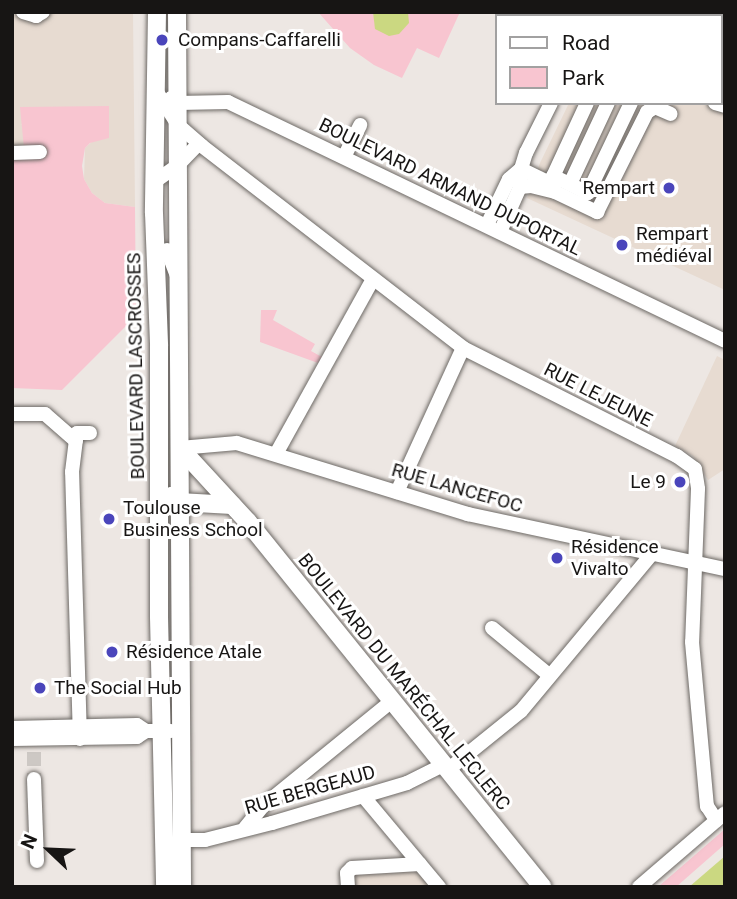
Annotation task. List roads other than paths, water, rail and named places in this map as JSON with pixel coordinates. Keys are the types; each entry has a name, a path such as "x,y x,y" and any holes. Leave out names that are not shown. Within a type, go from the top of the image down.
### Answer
{"main road":[{"name":"BOULEVARD LASCROSSES","path":"157,12 154,183 160,487 153,731 165,887"},
{"path":"177,12 182,887"},
{"path":"160,458 180,448"},
{"name":"BOULEVARD DU MARÉCHAL LECLERC","path":"180,448 232,505 393,700 542,887"},
{"path":"160,487 179,502 232,505"}],"street":[{"path":"23,12 30,16 43,12"},
{"path":"155,88 177,103"},
{"name":"RUE LEJEUNE","path":"155,88 178,125 199,143 463,348 688,462 698,475 693,669 707,806 720,816"},
{"name":"BOULEVARD ARMAND DUPORTAL","path":"177,103 228,102 725,341"},
{"path":"493,228 520,187 521,169 550,105"},
{"path":"553,184 586,105"},
{"path":"570,184 607,105"},
{"path":"520,187 570,184 588,193 630,105"},
{"path":"521,169 553,184 597,212 647,111 655,107 671,114"},
{"path":"344,157 360,125"},
{"path":"154,183 178,165 199,143"},
{"path":"12,153 40,152"},
{"path":"493,228 509,179 521,169"},
{"path":"167,250 179,286"},
{"path":"276,454 373,279"},
{"path":"397,492 463,348"},
{"path":"12,414 45,414 76,441"},
{"path":"80,733 72,472 77,433 90,433"},
{"name":"RUE LANCEFOC","path":"180,448 237,443 468,514 725,569"},
{"name":"RUE BERGEAUD","path":"182,840 205,840 363,796 447,766 521,710 652,555"},
{"path":"492,628 549,675"},
{"path":"245,828 263,806 393,700"},
{"path":"12,739 34,745 80,733 137,725 153,731 180,731"},
{"path":"12,728 80,733"},
{"path":"34,779 37,862"},
{"path":"363,796 439,887"},
{"path":"639,887 720,816"},
{"path":"348,887 347,873 352,868 420,864"}],"tunnel":[{"path":"34,752 34,779"}],"place":[{"name":"Compans-Caffarelli","path":"162,40"},
{"name":"Rempart","path":"669,188"},
{"name":"Rempart médiéval","path":"622,245"},
{"name":"Le 9","path":"680,482"},
{"name":"Toulouse Business School","path":"109,519"},
{"name":"Résidence Vivalto","path":"557,558"},
{"name":"Résidence Atale","path":"112,652"},
{"name":"The Social Hub","path":"40,688"}]}
